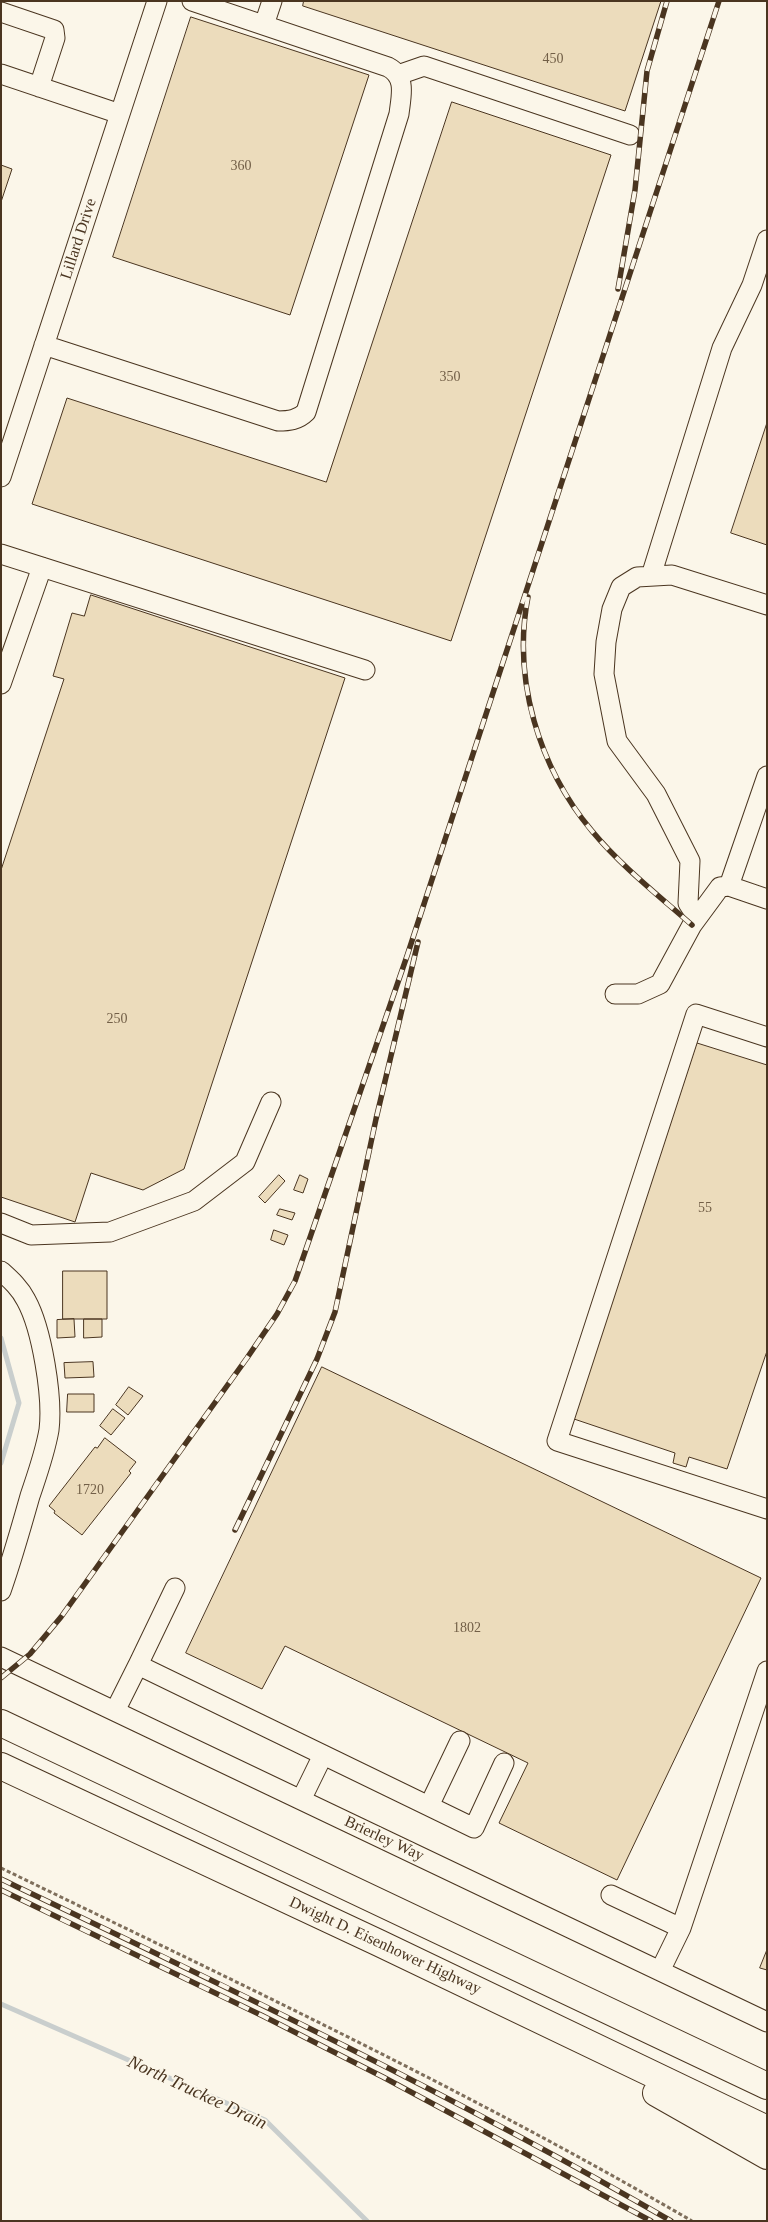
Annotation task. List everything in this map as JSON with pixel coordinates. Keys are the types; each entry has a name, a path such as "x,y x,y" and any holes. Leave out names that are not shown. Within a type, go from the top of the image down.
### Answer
{"highway":[{"path":"1,1705 179,1798 245,1840"},
{"path":"1,1723 767,2086"},
{"name":"Dwight D. Eisenhower Highway","path":"6,1769 379,1943 767,2129"},
{"path":"379,1943 433,1983 656,2094 767,2156"}],"street":[{"name":"Lillard Drive","path":"1,477 157,1"},
{"path":"44,345 266,418 290,421 301,417 306,412 399,114 401,89 398,75 388,67 264,26 212,4 192,1"},
{"path":"264,26 272,1"},
{"path":"1,12 54,30 55,38 39,87"},
{"path":"398,75 424,66 630,134"},
{"path":"1,74 120,114"},
{"path":"651,576 722,348 760,282 767,240"},
{"path":"1,554 366,670"},
{"path":"1,684 42,567"},
{"path":"697,917 688,903 690,861 656,794 618,742 604,674 606,642 612,608 621,587 637,577 672,575 767,605"},
{"path":"729,886 767,776"},
{"path":"615,994 638,994 660,984 697,917 720,887 729,886 767,899"},
{"path":"767,1037 696,1014 557,1440 767,1509"},
{"path":"1,1223 31,1234 110,1232 194,1201 245,1162 271,1102"},
{"path":"1,1271 17,1286 27,1300 34,1320 43,1356 50,1416 46,1445 1,1591"},
{"path":"115,1711 175,1588"},
{"name":"Brierley Way","path":"1,1657 767,2022"},
{"path":"138,1665 474,1828 504,1763"},
{"path":"660,1971 681,1928 767,1671"},
{"path":"429,1806 460,1741"},
{"path":"301,1800 323,1755"},
{"path":"611,1895 681,1928"}],"path":[{"path":"1,1868 391,2058 559,2146 692,2221"}],"building":[{"path":"304,1 661,1 625,111 303,6"},
{"path":"191,17 369,75 290,315 113,257"},
{"path":"452,102 611,155 451,641 32,504 67,398 326,482"},
{"path":"1,165 12,169 1,202"},
{"path":"767,423 767,545 731,533"},
{"path":"91,595 345,678 184,1169 143,1190 91,1173 75,1222 1,1197 1,870 64,679 53,676 72,613 84,616"},
{"path":"697,1043 767,1065 767,1351 727,1469 689,1457 686,1467 673,1463 675,1453 574,1419"},
{"path":"279,1175 285,1181 265,1203 259,1197"},
{"path":"300,1175 308,1179 303,1193 294,1190"},
{"path":"280,1209 295,1213 292,1220 277,1215"},
{"path":"274,1230 288,1235 284,1245 271,1240"},
{"path":"63,1271 107,1271 107,1319 63,1319"},
{"path":"74,1319 75,1337 57,1338 57,1320"},
{"path":"84,1319 102,1319 102,1337 84,1338"},
{"path":"93,1362 94,1377 65,1378 64,1363"},
{"path":"322,1367 761,1578 617,1880 499,1823 528,1763 285,1646 262,1689 186,1653"},
{"path":"129,1387 143,1396 128,1415 116,1405"},
{"path":"68,1394 94,1394 94,1412 67,1412"},
{"path":"113,1409 125,1418 111,1435 100,1426"},
{"path":"105,1438 136,1462 129,1471 131,1473 82,1535 54,1513 55,1511 49,1506 95,1447 97,1448"},
{"path":"767,1950 767,1970 760,1968"}],"waterway":[{"name":"North Truckee Drain","path":"1,1338 19,1403 1,1463"},
{"name":"North Truckee Drain","path":"1,2004 265,2120 367,2221"}],"railway":[{"path":"618,289 635,190 647,71 667,1"},
{"path":"1,1678 30,1654 61,1617 247,1358 277,1314 295,1281 407,956 719,1"},
{"path":"528,597 524,628 527,690 534,721 544,751 557,779 573,806 603,844 640,880 692,925"},
{"path":"235,1530 317,1359 335,1312 376,1119 418,942"},
{"path":"1,1879 339,2043 507,2130 671,2221"},
{"path":"1,1890 263,2016 383,2077 651,2221"}]}
